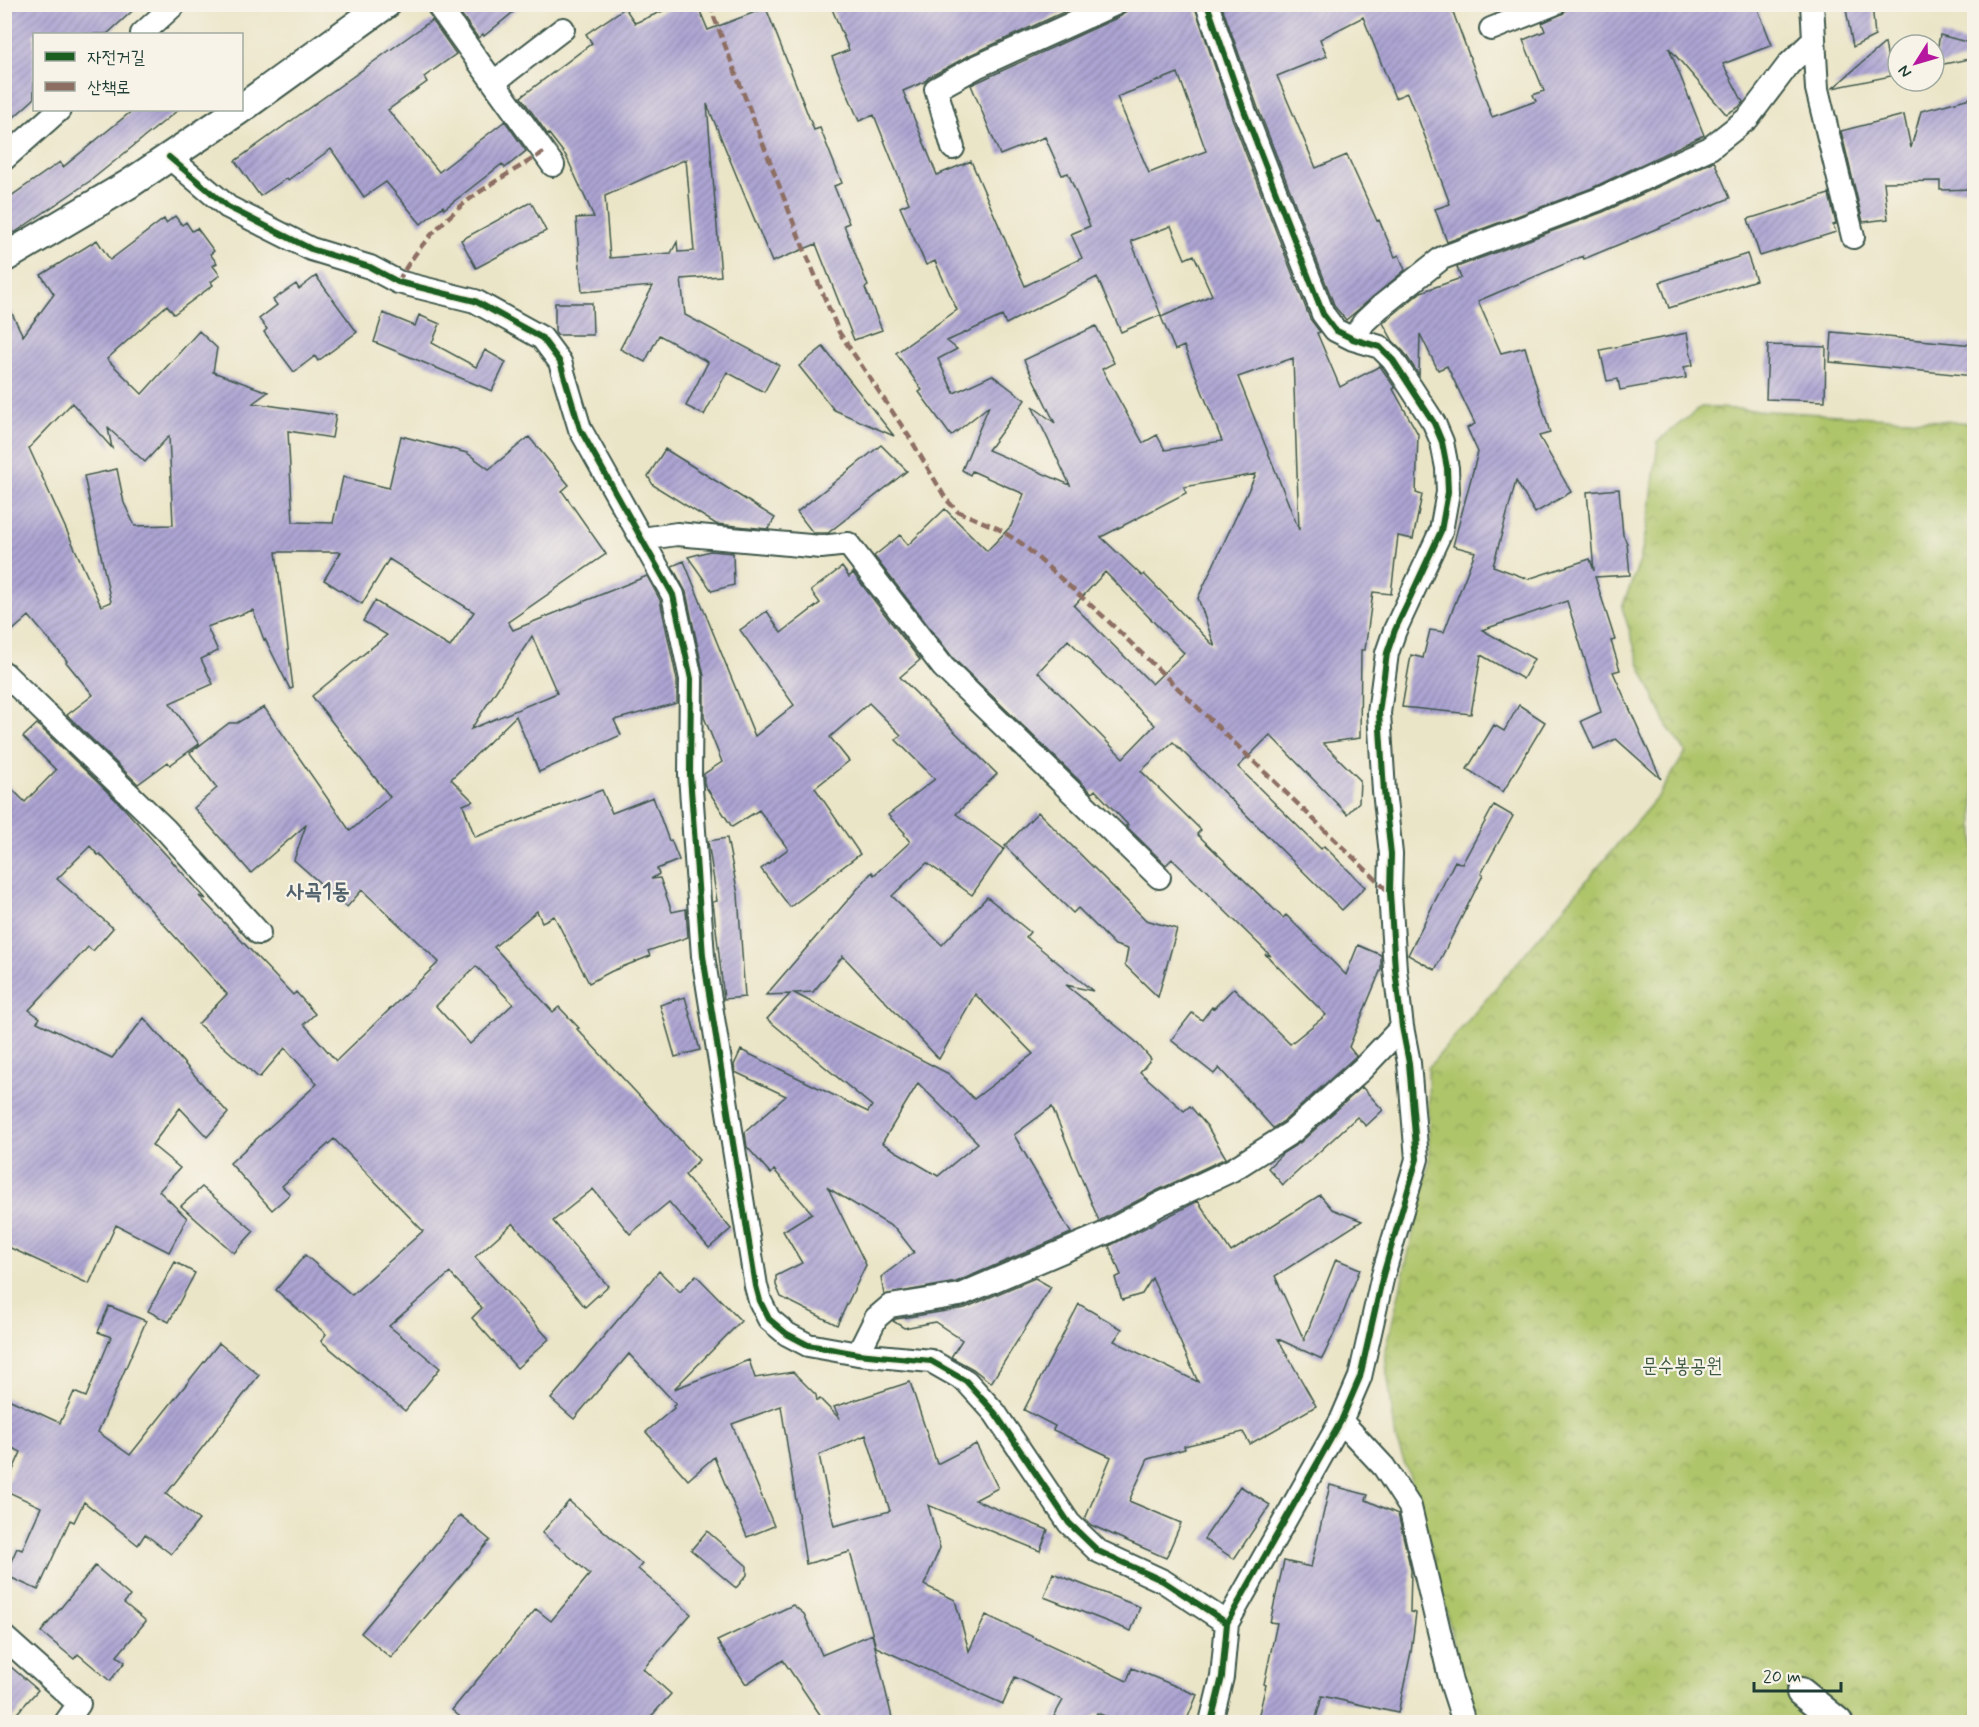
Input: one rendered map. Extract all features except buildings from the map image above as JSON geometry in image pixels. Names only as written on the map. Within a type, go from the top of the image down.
[{"type":"street","points":[[143,33],[175,4]]},
{"type":"street","points":[[243,107],[386,4]]},
{"type":"street","points":[[437,4],[553,165]]},
{"type":"street","points":[[953,148],[936,89],[976,67],[1115,4]]},
{"type":"street","points":[[1207,4],[1245,113],[1323,314],[1335,330],[1353,339],[1380,347],[1393,360],[1434,423],[1442,442],[1447,468],[1448,492],[1440,531],[1395,630],[1388,653],[1379,712],[1391,854],[1390,892],[1395,969],[1409,1063],[1417,1160],[1383,1275],[1360,1377],[1341,1421],[1227,1623],[1222,1677],[1211,1722]]},
{"type":"street","points":[[1491,29],[1554,4]]},
{"type":"street","points":[[1812,4],[1816,89],[1853,237]]},
{"type":"street","points":[[494,82],[563,29]]},
{"type":"street","points":[[1353,339],[1364,322],[1380,307],[1442,258],[1597,200],[1710,148],[1748,118],[1789,64],[1814,40]]},
{"type":"street","points":[[4,159],[58,111]]},
{"type":"street","points":[[4,258],[129,184],[237,111]]},
{"type":"street","points":[[170,157],[228,207],[311,249],[370,267],[398,282],[475,301],[542,338],[560,362],[580,429],[673,595],[691,680],[690,775],[704,956],[760,1301],[770,1319],[787,1334],[808,1345],[858,1354],[932,1361],[966,1381],[995,1413],[1069,1523],[1098,1551],[1163,1581],[1227,1623]]},
{"type":"street","points":[[642,539],[676,534],[821,547],[848,544],[943,667],[1159,877]]},
{"type":"street","points":[[4,673],[165,829],[259,933]]},
{"type":"street","points":[[858,1354],[876,1318],[890,1306],[960,1295],[1108,1232],[1232,1170],[1292,1132],[1362,1070],[1402,1027]]},
{"type":"street","points":[[1341,1421],[1384,1467],[1410,1507],[1451,1682],[1464,1722]]},
{"type":"street","points":[[4,1637],[79,1704],[66,1722]]},
{"type":"street","points":[[1801,1692],[1838,1722]]},
{"type":"green space","name":"문수봉공원","points":[[1701,407],[1974,423],[1974,1722],[1475,1722],[1421,1507],[1396,1440],[1385,1354],[1429,1164],[1428,1068],[1659,795],[1686,752],[1667,726],[1640,665],[1622,607],[1640,561],[1650,510],[1658,441]]},
{"type":"marked path","points":[[709,4],[799,237],[839,332],[910,438],[946,499],[957,511],[997,528],[1021,543],[1104,617],[1390,893]]},
{"type":"marked path","points":[[398,282],[419,249],[456,210],[485,188],[544,152]]},
{"type":"cycle path","points":[[1207,4],[1245,113],[1323,314],[1335,330],[1353,339],[1380,347],[1393,360],[1434,423],[1442,442],[1447,468],[1448,492],[1441,531],[1395,630],[1387,653],[1379,713],[1391,854],[1390,893],[1395,969],[1409,1063],[1417,1159],[1383,1275],[1360,1377],[1341,1421],[1227,1623],[1222,1677],[1211,1722]]},
{"type":"cycle path","points":[[169,157],[228,207],[311,249],[370,267],[398,282],[475,301],[542,338],[560,362],[580,429],[673,595],[691,679],[690,775],[703,956],[756,1286],[769,1319],[787,1334],[808,1345],[858,1354],[931,1361],[966,1381],[995,1413],[1069,1523],[1098,1551],[1163,1581],[1227,1623]]},
{"type":"district","name":"사곡1동","points":[[318,890]]}]
